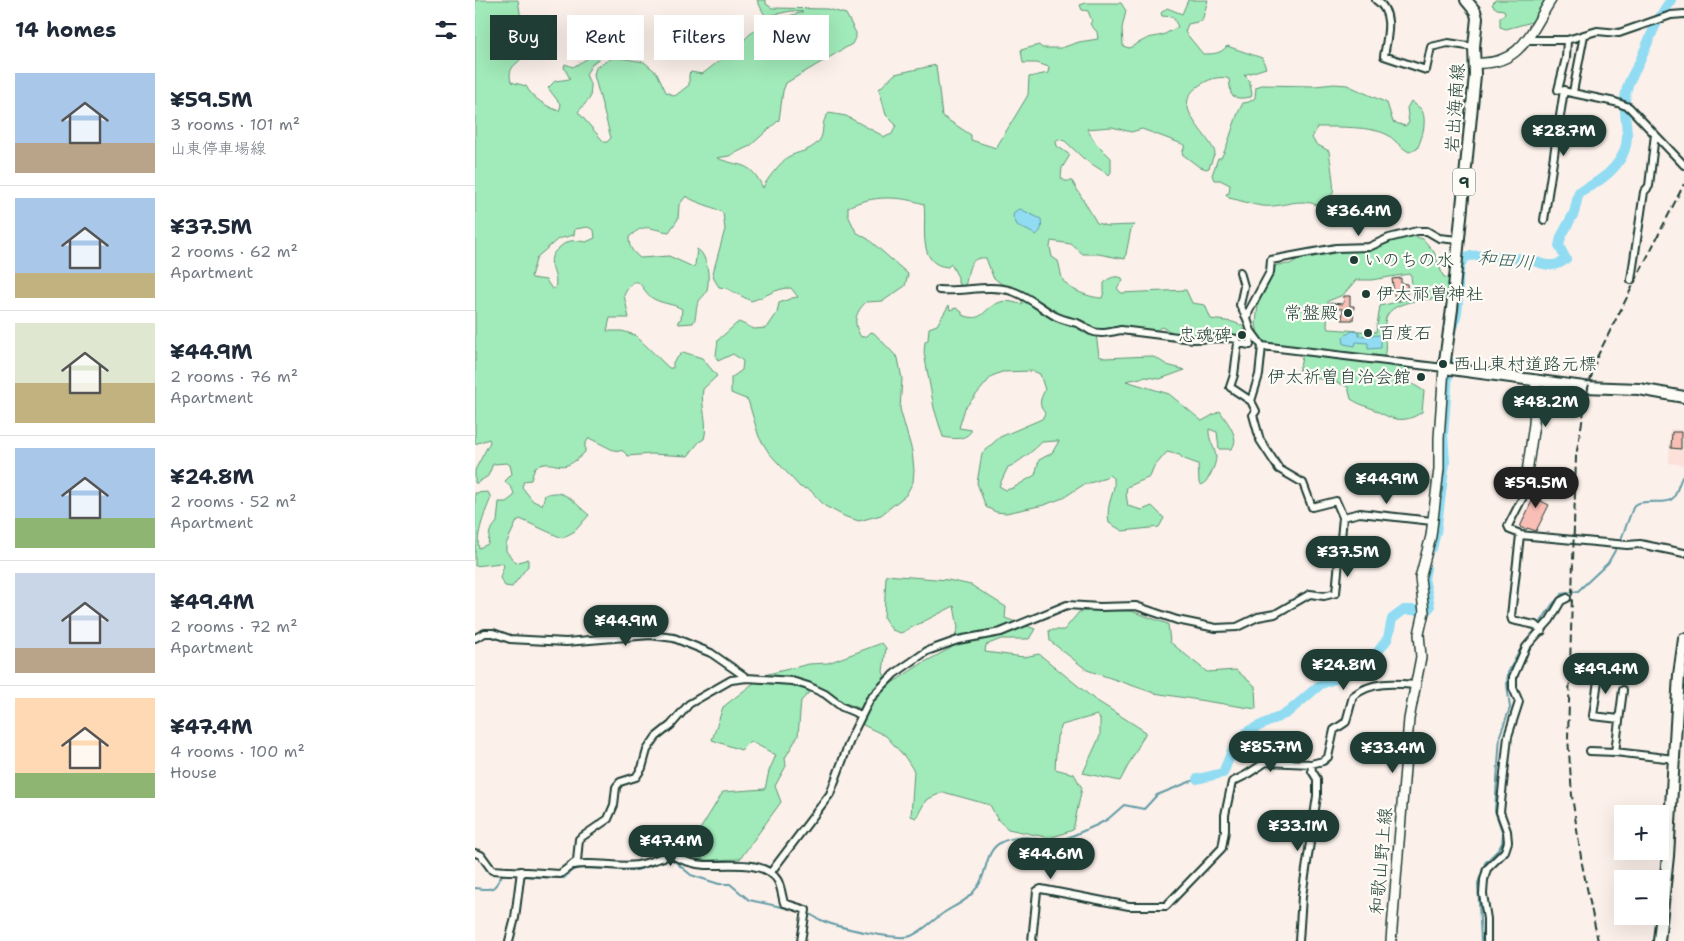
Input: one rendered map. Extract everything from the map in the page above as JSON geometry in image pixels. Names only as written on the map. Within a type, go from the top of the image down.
[{"type":"main road","name":"岩出海南線","points":[[1447,368],[1476,62],[1474,47],[1477,18],[1475,11],[1465,0]]},
{"type":"main road","points":[[1476,62],[1486,63],[1506,57],[1517,51],[1529,40],[1551,0]]},
{"type":"main road","points":[[1447,368],[1588,388],[1639,389],[1684,397]]},
{"type":"main road","name":"和歌山野上線","points":[[1391,941],[1409,719],[1419,671],[1419,634],[1424,610],[1420,578],[1432,521],[1439,469],[1439,438],[1447,368]]},
{"type":"main road","points":[[1527,472],[1534,424],[1536,380]]},
{"type":"main road","points":[[1659,941],[1668,856],[1679,675],[1684,639]]},
{"type":"street","points":[[1376,0],[1384,7],[1389,26],[1384,56],[1426,70],[1431,48],[1448,43],[1474,47]]},
{"type":"street","points":[[1529,40],[1567,40],[1597,32],[1619,33],[1671,15],[1684,14]]},
{"type":"street","points":[[1573,92],[1584,35]]},
{"type":"street","points":[[1567,40],[1566,58],[1558,90],[1615,102],[1629,107],[1684,165]]},
{"type":"street","points":[[1544,220],[1563,90]]},
{"type":"street","points":[[1631,280],[1644,192],[1649,186],[1655,134]]},
{"type":"street","points":[[1247,319],[1249,311],[1270,272],[1271,260],[1328,249],[1369,247],[1389,238],[1417,231],[1427,230],[1439,238],[1458,240]]},
{"type":"street","points":[[1240,272],[1244,286],[1240,305],[1251,331],[1262,346],[1259,375],[1251,401]]},
{"type":"street","points":[[771,872],[830,794],[861,715],[870,699],[894,674],[927,651],[958,640],[1001,632],[1067,605],[1100,607],[1136,606],[1177,620],[1216,628],[1237,627],[1258,617],[1275,614],[1310,594],[1324,596],[1336,593],[1343,517],[1336,502],[1312,507],[1303,483],[1279,469],[1257,436],[1253,415],[1256,412],[1251,401],[1230,387],[1234,375],[1237,339],[1193,339],[1121,330],[1109,333],[1093,332],[1078,323],[1054,315],[1013,291],[985,287],[973,290],[939,290]]},
{"type":"street","points":[[1238,343],[1250,345],[1251,331]]},
{"type":"street","points":[[1262,346],[1447,368]]},
{"type":"street","points":[[1527,472],[1525,493],[1509,526],[1510,530],[1518,532],[1520,535],[1627,545],[1640,544],[1684,553]]},
{"type":"street","points":[[1343,517],[1360,513],[1432,521]]},
{"type":"street","points":[[1520,535],[1511,616],[1512,620],[1535,625],[1542,630]]},
{"type":"street","points":[[1487,941],[1484,880],[1487,869],[1505,851],[1508,842],[1507,831],[1500,812],[1508,736],[1519,702],[1513,688],[1513,677],[1526,647],[1542,630],[1561,601],[1567,598]]},
{"type":"street","points":[[475,638],[485,633],[510,639],[566,642],[650,635],[674,638],[711,654],[747,678]]},
{"type":"street","points":[[1599,666],[1593,716],[1619,719]]},
{"type":"street","points":[[475,853],[481,855],[492,870],[560,874],[577,861],[579,839],[608,819],[614,805],[616,787],[620,782],[636,777],[642,768],[647,750],[656,737],[671,725],[689,704],[731,680],[747,678],[791,681],[825,694],[842,707],[861,715]]},
{"type":"street","points":[[1032,941],[1037,891],[1041,889],[1129,906],[1166,906],[1222,848],[1225,815],[1232,782],[1246,776],[1266,762],[1311,764],[1323,761],[1328,757],[1334,730],[1347,722],[1353,696],[1359,691],[1375,684],[1416,685]]},
{"type":"street","points":[[1615,752],[1623,690]]},
{"type":"street","points":[[1590,751],[1674,759]]},
{"type":"street","points":[[1299,941],[1302,896],[1317,796],[1317,779],[1311,764]]},
{"type":"street","points":[[572,865],[583,863],[614,866],[639,865],[672,855],[683,861],[704,865],[748,866],[771,872],[778,882],[784,903],[806,910],[801,941]]},
{"type":"street","points":[[509,941],[515,918],[521,871]]},
{"type":"shaded area","points":[[1670,429],[1684,430],[1684,465],[1669,463]]},
{"type":"green space","points":[[475,0],[518,0],[520,15],[490,15],[490,60],[521,60],[511,71],[511,82],[526,86],[536,98],[554,109],[559,111],[561,105],[548,88],[555,81],[570,79],[564,67],[565,64],[573,67],[585,60],[597,60],[586,74],[591,87],[590,98],[578,112],[604,142],[611,138],[594,75],[596,67],[609,60],[644,62],[657,73],[666,92],[675,96],[689,85],[689,74],[691,72],[702,74],[720,60],[744,60],[744,40],[754,31],[754,60],[825,60],[786,83],[779,120],[750,146],[729,156],[717,158],[749,169],[754,173],[763,188],[770,176],[785,159],[811,148],[819,141],[824,120],[829,113],[846,116],[885,137],[892,134],[896,125],[886,115],[879,89],[895,74],[936,65],[942,116],[971,135],[971,140],[996,148],[1028,95],[1029,77],[1048,73],[1049,67],[1037,63],[1023,63],[1021,50],[1039,45],[1042,48],[1061,48],[1079,42],[1098,39],[1097,32],[1090,24],[1092,21],[1088,11],[1082,10],[1080,5],[1086,3],[1121,3],[1126,11],[1122,28],[1123,46],[1129,48],[1148,38],[1163,35],[1178,27],[1173,17],[1162,16],[1161,13],[1167,8],[1182,14],[1188,0],[1208,0],[1202,21],[1188,24],[1185,32],[1203,54],[1219,52],[1227,46],[1262,58],[1266,68],[1244,75],[1249,80],[1251,97],[1240,98],[1233,96],[1229,79],[1215,78],[1195,89],[1189,98],[1188,106],[1191,115],[1215,152],[1209,168],[1206,169],[1198,166],[1182,154],[1185,145],[1142,129],[1131,132],[1112,127],[1087,129],[1095,142],[1111,158],[1111,172],[1109,175],[1084,159],[1065,141],[1058,139],[1056,142],[1057,146],[1070,155],[1062,168],[1061,178],[1065,181],[1072,181],[1097,223],[1107,226],[1135,225],[1131,229],[1125,259],[1098,254],[1083,254],[1071,244],[1051,241],[1052,257],[1058,261],[1062,279],[1066,284],[1081,293],[1102,298],[1104,283],[1110,278],[1115,277],[1122,278],[1123,281],[1117,288],[1121,293],[1186,290],[1192,303],[1205,305],[1211,319],[1233,322],[1243,326],[1246,334],[1242,339],[1211,341],[1201,335],[1177,334],[1161,327],[1155,332],[1096,334],[1099,356],[1105,358],[1149,356],[1167,365],[1185,370],[1160,379],[1146,377],[1126,381],[1169,394],[1202,421],[1220,411],[1234,435],[1234,445],[1231,449],[1219,449],[1217,432],[1209,429],[1216,460],[1210,476],[1202,485],[1199,483],[1198,464],[1182,458],[1180,455],[1167,452],[1154,467],[1150,477],[1127,487],[1128,506],[1142,510],[1152,506],[1164,518],[1159,527],[1123,531],[1109,523],[1108,509],[1114,479],[1109,475],[1106,478],[1083,485],[1063,498],[1044,505],[1006,513],[996,512],[986,507],[977,483],[982,453],[1000,437],[1042,419],[1045,413],[1041,407],[1041,402],[1045,390],[1040,374],[1033,371],[1002,372],[992,376],[965,408],[959,428],[972,430],[969,434],[963,438],[943,437],[934,408],[924,353],[925,342],[928,340],[929,328],[937,325],[949,305],[950,310],[956,308],[962,312],[962,315],[979,317],[992,306],[1001,302],[1007,301],[1022,304],[1022,301],[993,277],[986,258],[979,258],[971,263],[964,288],[958,283],[958,277],[951,264],[948,267],[938,265],[927,252],[924,233],[924,204],[905,199],[867,200],[848,207],[848,215],[856,232],[868,239],[908,274],[905,286],[883,301],[866,302],[856,319],[861,337],[867,336],[871,332],[874,333],[898,358],[902,379],[900,409],[912,451],[913,482],[906,495],[881,515],[859,521],[846,517],[825,506],[810,490],[800,487],[769,453],[759,437],[748,400],[731,393],[731,378],[742,370],[743,361],[733,354],[718,361],[716,355],[718,340],[739,322],[754,329],[767,328],[777,313],[779,303],[798,297],[791,288],[785,288],[751,301],[726,288],[719,287],[713,273],[725,229],[723,213],[686,196],[679,205],[678,219],[669,232],[652,228],[639,229],[629,237],[629,241],[631,249],[640,258],[669,256],[693,267],[695,265],[697,249],[701,252],[706,261],[708,285],[706,292],[698,303],[693,323],[679,324],[678,321],[681,319],[682,309],[651,297],[640,284],[633,282],[624,295],[629,318],[610,318],[607,331],[622,331],[635,335],[669,368],[673,368],[673,362],[683,352],[702,358],[717,376],[703,389],[706,427],[704,439],[699,442],[688,456],[651,454],[628,456],[623,451],[613,450],[589,438],[585,444],[585,452],[569,464],[559,466],[542,464],[535,467],[531,480],[524,481],[522,487],[533,501],[542,505],[545,495],[558,493],[569,498],[589,515],[575,531],[562,538],[520,519],[517,521],[506,544],[506,551],[516,563],[528,559],[528,566],[512,587],[505,586],[500,578],[504,565],[501,563],[475,566],[475,493],[488,492],[491,498],[478,537],[479,548],[488,544],[490,531],[497,522],[499,502],[506,502],[514,496],[505,481],[512,474],[510,465],[507,463],[493,464],[488,476],[475,483],[475,470],[490,442],[489,439],[475,444]],"holes":[[[588,227],[594,230],[595,238],[586,242],[569,241],[555,252],[551,262],[556,282],[555,288],[552,289],[546,280],[532,278],[537,257],[558,239],[574,235],[575,229]],[[1059,441],[1052,453],[1039,460],[1035,475],[1013,488],[1006,490],[999,486],[1008,467],[1015,464],[1042,442]]]},
{"type":"green space","points":[[757,0],[766,0],[766,4],[772,8],[828,9],[846,14],[856,33],[852,44],[829,58],[829,15],[792,15],[803,12],[791,11],[766,15]]},
{"type":"green space","points":[[1495,0],[1545,0],[1532,22],[1506,29],[1500,27],[1500,18],[1505,14],[1504,10],[1497,9],[1492,5]]},
{"type":"green space","points":[[1262,85],[1315,86],[1347,85],[1387,103],[1393,122],[1405,126],[1409,123],[1407,108],[1411,101],[1419,107],[1423,113],[1424,123],[1417,149],[1409,152],[1388,135],[1373,130],[1317,127],[1312,138],[1316,144],[1329,151],[1333,186],[1332,195],[1322,205],[1318,208],[1317,205],[1310,203],[1297,202],[1277,206],[1263,206],[1229,198],[1226,194],[1229,193],[1230,185],[1220,180],[1214,180],[1212,175],[1218,158],[1221,158],[1243,103],[1255,98],[1256,87]]},
{"type":"green space","points":[[1410,235],[1423,239],[1434,252],[1443,276],[1450,279],[1449,298],[1414,301],[1396,307],[1390,312],[1385,323],[1384,357],[1300,348],[1259,341],[1256,324],[1258,303],[1269,283],[1274,268],[1277,265],[1290,264],[1303,256]],"holes":[[[1411,275],[1413,298],[1380,306],[1376,332],[1329,329],[1327,327],[1328,301],[1343,295],[1356,280]]]},
{"type":"green space","points":[[1303,353],[1410,367],[1411,383],[1424,391],[1422,412],[1409,418],[1397,419],[1359,404],[1351,399],[1348,387],[1332,380],[1308,378],[1301,375],[1299,371]]},
{"type":"green space","points":[[886,575],[948,580],[971,585],[1006,607],[1005,618],[1035,629],[1029,639],[1001,639],[986,645],[985,652],[1024,657],[1039,654],[1094,699],[1146,732],[1120,781],[1083,773],[1100,736],[1100,719],[1097,715],[1062,725],[1057,737],[1055,769],[1074,774],[1082,788],[1073,830],[1050,838],[1008,829],[998,820],[990,805],[943,792],[926,800],[916,818],[911,816],[914,771],[905,757],[886,736],[863,725],[861,709],[843,702],[816,685],[801,701],[798,736],[785,758],[786,766],[775,786],[781,802],[740,859],[707,860],[683,857],[723,792],[765,789],[769,771],[776,755],[750,741],[741,750],[712,740],[723,707],[764,675],[809,664],[828,663],[882,643],[886,648],[883,672],[889,685],[921,664],[951,648],[958,628],[954,606],[901,633],[892,630],[884,618]]},
{"type":"green space","points":[[1098,610],[1131,611],[1168,624],[1170,642],[1207,672],[1236,670],[1255,686],[1256,709],[1154,693],[1087,670],[1050,641],[1049,630],[1064,630],[1079,612]]},
{"type":"water","points":[[1020,209],[1041,219],[1041,228],[1036,235],[1017,225],[1013,216],[1014,212]]},
{"type":"water","points":[[1352,331],[1359,332],[1359,336],[1381,335],[1381,348],[1368,349],[1368,343],[1356,342],[1355,346],[1344,344],[1343,337]]},
{"type":"building","points":[[1401,278],[1401,283],[1407,284],[1408,293],[1400,295],[1400,300],[1395,300],[1392,279]]},
{"type":"building","points":[[1344,296],[1350,296],[1350,306],[1354,306],[1353,320],[1342,320],[1343,309],[1328,309],[1329,303],[1343,304]]},
{"type":"building","points":[[1672,432],[1681,432],[1681,449],[1671,448]]},
{"type":"building","points":[[1541,481],[1549,485],[1541,501],[1549,505],[1536,531],[1527,528],[1526,530],[1520,527]]},
{"type":"waterway","name":"和田川","points":[[1454,325],[1458,305],[1459,268],[1466,257],[1480,255],[1526,259],[1551,265],[1561,263],[1566,259],[1559,246],[1561,237],[1574,213],[1579,192],[1612,170],[1623,154],[1627,134],[1626,91],[1657,22],[1671,0]]},
{"type":"waterway","name":"和田川","points":[[1432,548],[1436,532],[1445,462],[1443,434],[1449,361]]},
{"type":"waterway","points":[[1620,542],[1634,505],[1644,502],[1671,500],[1684,474]]},
{"type":"waterway","points":[[1539,625],[1562,594],[1578,591],[1608,563],[1617,547]]},
{"type":"waterway","name":"和田川","points":[[1197,779],[1223,773],[1232,751],[1248,731],[1287,713],[1321,684],[1351,673],[1372,670],[1375,667],[1377,653],[1388,638],[1392,619],[1404,610],[1427,610],[1430,607],[1424,578],[1426,569]]},
{"type":"waterway","points":[[1481,941],[1478,883],[1485,863],[1499,849],[1503,834],[1495,811],[1500,735],[1510,708],[1507,684],[1508,673],[1521,648],[1536,629]]},
{"type":"waterway","name":"和田川","points":[[807,913],[828,923],[852,929],[893,937],[911,936],[975,891],[981,881],[991,851],[1003,841],[1026,837],[1051,845],[1108,819],[1124,805],[1144,809],[1157,795],[1197,779]]},
{"type":"waterway","name":"和田川","points":[[511,874],[530,877],[564,878],[571,871],[578,868],[637,870],[666,860],[673,860],[691,875],[719,884],[730,884],[749,900],[796,910]]},
{"type":"waterway","name":"和田川","points":[[475,888],[491,889],[502,875],[507,874]]},
{"type":"railway","points":[[1598,941],[1582,864],[1572,796],[1568,737],[1576,456],[1588,388],[1597,357],[1684,184]]},
{"type":"place","name":"いのちの水","points":[[1354,260]]},
{"type":"place","name":"伊太祁曽神社","points":[[1366,294]]},
{"type":"place","name":"常盤殿","points":[[1348,313]]},
{"type":"place","name":"百度石","points":[[1368,333]]},
{"type":"place","name":"忠魂碑","points":[[1242,335]]},
{"type":"place","name":"西山東村道路元標","points":[[1443,364]]},
{"type":"place","name":"伊太祈曽自治会館","points":[[1421,377]]}]
